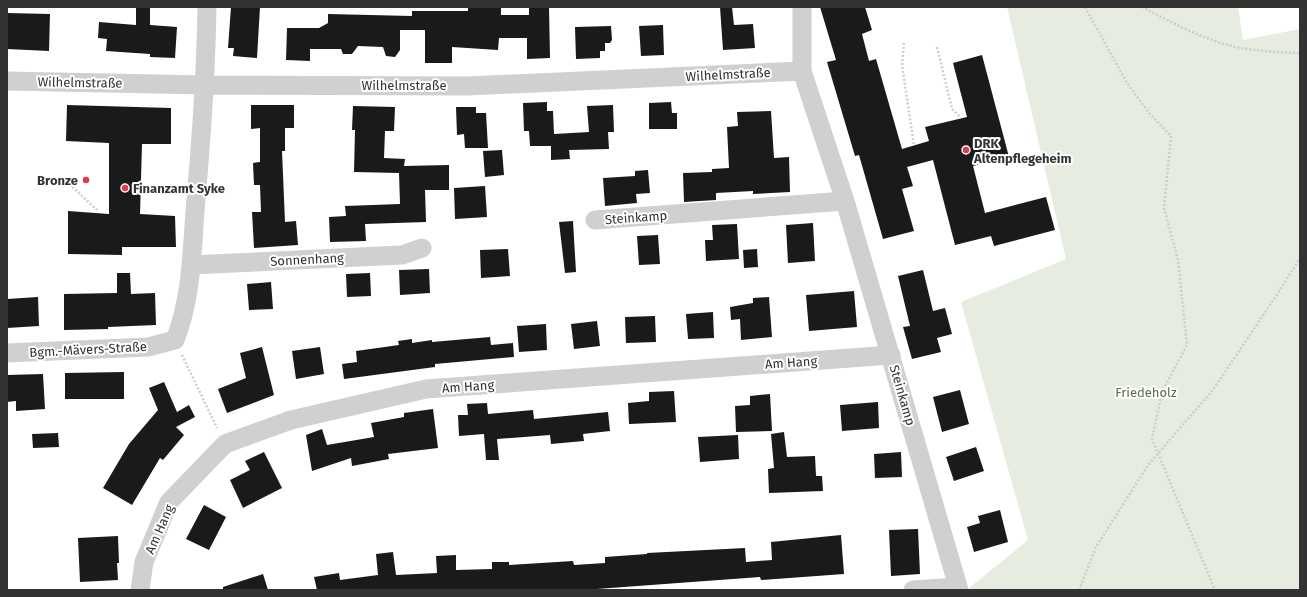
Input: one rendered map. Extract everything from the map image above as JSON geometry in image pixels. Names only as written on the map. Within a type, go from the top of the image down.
[{"type":"street","points":[[175,340],[184,319],[191,264],[206,85],[207,7]]},
{"type":"street","name":"Steinkamp","points":[[802,7],[802,71],[845,202],[958,588]]},
{"type":"street","name":"Wilhelmstraße","points":[[7,81],[206,85],[467,86],[802,71]]},
{"type":"street","name":"Steinkamp","points":[[595,220],[845,202]]},
{"type":"street","name":"Sonnenhang","points":[[191,264],[402,255],[422,248]]},
{"type":"street","name":"Bgm.-Mävers-Straße","points":[[7,353],[148,347],[175,340]]},
{"type":"street","name":"Am Hang","points":[[140,590],[144,562],[169,502],[225,444],[291,420],[426,389],[891,355]]},
{"type":"street","points":[[913,590],[958,588]]},
{"type":"path","points":[[1085,7],[1128,83],[1149,113],[1171,136],[1164,208],[1178,260],[1187,345],[1162,392],[1152,439],[1215,590]]},
{"type":"path","points":[[1142,7],[1171,23],[1221,43],[1264,52],[1300,52]]},
{"type":"path","points":[[904,43],[902,65],[914,146]]},
{"type":"path","points":[[937,47],[952,109],[961,118]]},
{"type":"path","points":[[51,184],[66,181],[98,211]]},
{"type":"path","points":[[1079,590],[1096,547],[1148,465],[1213,390],[1300,258]]},
{"type":"path","points":[[175,340],[225,444]]},
{"type":"green space","name":"Friedeholz","points":[[1007,7],[1238,7],[1243,40],[1300,29],[1300,590],[969,590],[969,588],[1028,540],[961,302],[1066,259]]},
{"type":"building","points":[[136,7],[150,7],[150,25],[177,27],[175,58],[150,57],[150,54],[106,51],[107,39],[98,38],[99,22],[136,25]]},
{"type":"building","points":[[231,7],[260,7],[257,58],[233,56],[234,48],[228,48]]},
{"type":"building","points":[[468,7],[501,7],[501,15],[529,15],[529,7],[549,7],[550,58],[527,59],[527,38],[499,38],[498,50],[452,47],[452,63],[425,63],[425,30],[400,30],[400,50],[395,57],[386,56],[383,47],[358,46],[352,54],[343,54],[341,49],[310,49],[310,61],[286,60],[287,28],[319,28],[328,23],[328,14],[412,16],[412,11],[468,11]]},
{"type":"building","points":[[720,7],[732,7],[734,25],[753,24],[755,48],[723,50]]},
{"type":"building","points":[[820,7],[865,7],[872,30],[862,34],[869,61],[876,59],[902,149],[929,141],[925,127],[967,117],[953,63],[982,55],[1009,157],[973,166],[985,213],[1046,197],[1055,230],[994,246],[991,236],[955,245],[933,160],[907,167],[913,186],[902,189],[914,231],[883,239],[859,155],[855,156],[827,62],[836,60]]},
{"type":"building","points":[[7,13],[50,14],[49,51],[7,49]]},
{"type":"building","points":[[663,25],[664,55],[641,56],[639,26]]},
{"type":"building","points":[[611,26],[612,40],[610,43],[605,43],[605,51],[600,51],[600,58],[576,59],[575,27]]},
{"type":"building","points":[[547,102],[547,111],[553,111],[554,134],[589,132],[587,106],[613,105],[614,132],[608,132],[609,149],[569,150],[570,159],[551,160],[551,146],[530,146],[529,131],[524,131],[523,103]]},
{"type":"building","points":[[671,102],[672,113],[677,113],[677,129],[649,129],[649,103]]},
{"type":"building","name":"Finanzamt Syke","points":[[67,105],[171,108],[171,144],[142,144],[140,214],[175,216],[176,247],[122,247],[122,255],[68,254],[68,211],[109,214],[109,143],[66,141]]},
{"type":"building","points":[[251,105],[294,105],[294,128],[285,128],[285,151],[282,151],[285,222],[296,221],[298,245],[254,248],[252,212],[261,212],[260,185],[254,185],[253,163],[260,162],[260,128],[251,129]]},
{"type":"building","points":[[353,106],[395,107],[394,131],[385,131],[384,158],[405,159],[404,166],[449,165],[449,190],[425,190],[426,222],[365,224],[366,241],[330,242],[329,217],[346,216],[345,206],[400,204],[399,173],[354,172],[355,130],[352,130]]},
{"type":"building","points":[[456,107],[476,107],[476,113],[486,113],[488,148],[465,148],[464,134],[457,135]]},
{"type":"building","points":[[771,111],[774,158],[789,157],[790,192],[753,194],[753,191],[716,193],[716,200],[684,202],[683,173],[712,172],[712,169],[729,168],[727,127],[738,126],[737,112]]},
{"type":"building","points":[[502,150],[504,175],[485,177],[483,151]]},
{"type":"building","points":[[648,170],[650,193],[636,194],[637,203],[605,206],[603,178],[635,176],[635,171]]},
{"type":"building","points":[[485,186],[487,217],[455,219],[454,188]]},
{"type":"building","points":[[573,221],[576,272],[565,273],[559,222]]},
{"type":"building","points":[[813,223],[815,261],[788,263],[786,225]]},
{"type":"building","points":[[737,224],[739,259],[706,261],[705,240],[713,240],[712,225]]},
{"type":"building","points":[[658,235],[660,264],[639,265],[637,236]]},
{"type":"building","points":[[508,249],[510,276],[481,278],[480,250]]},
{"type":"building","points":[[757,249],[758,267],[744,268],[743,250]]},
{"type":"building","points":[[429,269],[430,293],[400,295],[399,270]]},
{"type":"building","points":[[923,270],[933,311],[945,308],[952,334],[937,338],[941,352],[912,359],[903,327],[910,326],[898,276]]},
{"type":"building","points":[[117,273],[130,273],[131,294],[155,293],[156,325],[108,327],[108,329],[64,330],[64,294],[117,293]]},
{"type":"building","points":[[370,273],[371,296],[347,297],[346,274]]},
{"type":"building","points":[[271,282],[273,309],[249,310],[247,284]]},
{"type":"building","points":[[854,291],[857,327],[809,331],[806,295]]},
{"type":"building","points":[[38,297],[39,326],[7,328],[7,299]]},
{"type":"building","points":[[769,297],[772,337],[741,340],[740,319],[731,320],[730,307],[753,303],[753,298]]},
{"type":"building","points":[[713,312],[714,338],[688,339],[686,314]]},
{"type":"building","points":[[655,316],[656,342],[626,343],[625,317]]},
{"type":"building","points":[[597,321],[600,346],[574,349],[571,324]]},
{"type":"building","points":[[546,324],[547,350],[519,352],[517,326]]},
{"type":"building","points":[[490,337],[491,345],[513,343],[514,357],[435,364],[435,367],[344,379],[342,364],[357,362],[356,351],[399,345],[398,341],[412,339],[412,343],[432,340],[432,342]]},
{"type":"building","points":[[262,347],[274,395],[227,413],[218,389],[246,378],[240,353]]},
{"type":"building","points":[[320,347],[324,374],[296,379],[292,351]]},
{"type":"building","points":[[124,372],[124,399],[65,399],[65,373]]},
{"type":"building","points":[[43,374],[45,409],[16,411],[16,401],[7,402],[7,375]]},
{"type":"building","points":[[164,382],[177,412],[189,405],[195,417],[176,427],[184,435],[163,460],[160,458],[132,505],[103,488],[129,444],[158,410],[149,388]]},
{"type":"building","points":[[960,390],[969,424],[942,432],[933,397]]},
{"type":"building","points":[[674,391],[676,422],[629,424],[628,403],[649,401],[649,392]]},
{"type":"building","points":[[770,394],[772,431],[736,432],[735,406],[750,405],[750,396]]},
{"type":"building","points":[[878,402],[879,428],[842,431],[840,405]]},
{"type":"building","points":[[487,403],[488,414],[533,410],[534,419],[608,412],[610,431],[583,434],[584,441],[551,444],[550,435],[497,439],[499,460],[486,460],[484,434],[459,436],[458,415],[468,415],[467,404]]},
{"type":"building","points":[[433,409],[438,448],[388,454],[389,459],[352,466],[351,458],[312,471],[306,435],[322,429],[327,445],[374,437],[371,423],[404,417],[404,413]]},
{"type":"building","points":[[784,432],[787,457],[815,456],[816,476],[822,476],[823,491],[769,493],[768,469],[774,468],[771,434]]},
{"type":"building","points":[[58,433],[59,447],[33,448],[32,434]]},
{"type":"building","points":[[738,435],[739,459],[700,462],[698,437]]},
{"type":"building","points":[[976,447],[984,471],[954,481],[946,457]]},
{"type":"building","points":[[264,452],[282,488],[243,508],[230,480],[250,470],[245,461]]},
{"type":"building","points":[[901,452],[902,477],[875,478],[874,454]]},
{"type":"building","points":[[204,505],[226,517],[209,550],[186,539]]},
{"type":"building","points":[[1000,510],[1008,542],[974,552],[967,527],[980,523],[978,516]]},
{"type":"building","points":[[918,529],[920,574],[891,576],[889,530]]},
{"type":"building","points":[[841,535],[844,574],[761,580],[760,577],[583,590],[317,590],[314,577],[339,573],[340,580],[378,575],[376,554],[393,552],[396,575],[437,573],[436,556],[456,555],[456,570],[492,569],[492,562],[509,562],[509,565],[573,561],[574,565],[605,563],[605,557],[647,553],[745,548],[746,562],[772,560],[771,542]]},
{"type":"building","points":[[118,536],[118,580],[80,582],[78,538]]},
{"type":"building","points":[[263,574],[268,590],[223,590],[223,587]]},
{"type":"place","name":"DRK Altenpflegeheim","points":[[966,150]]},
{"type":"place","name":"Bronze","points":[[86,180]]},
{"type":"place","name":"Finanzamt Syke","points":[[125,188]]}]
